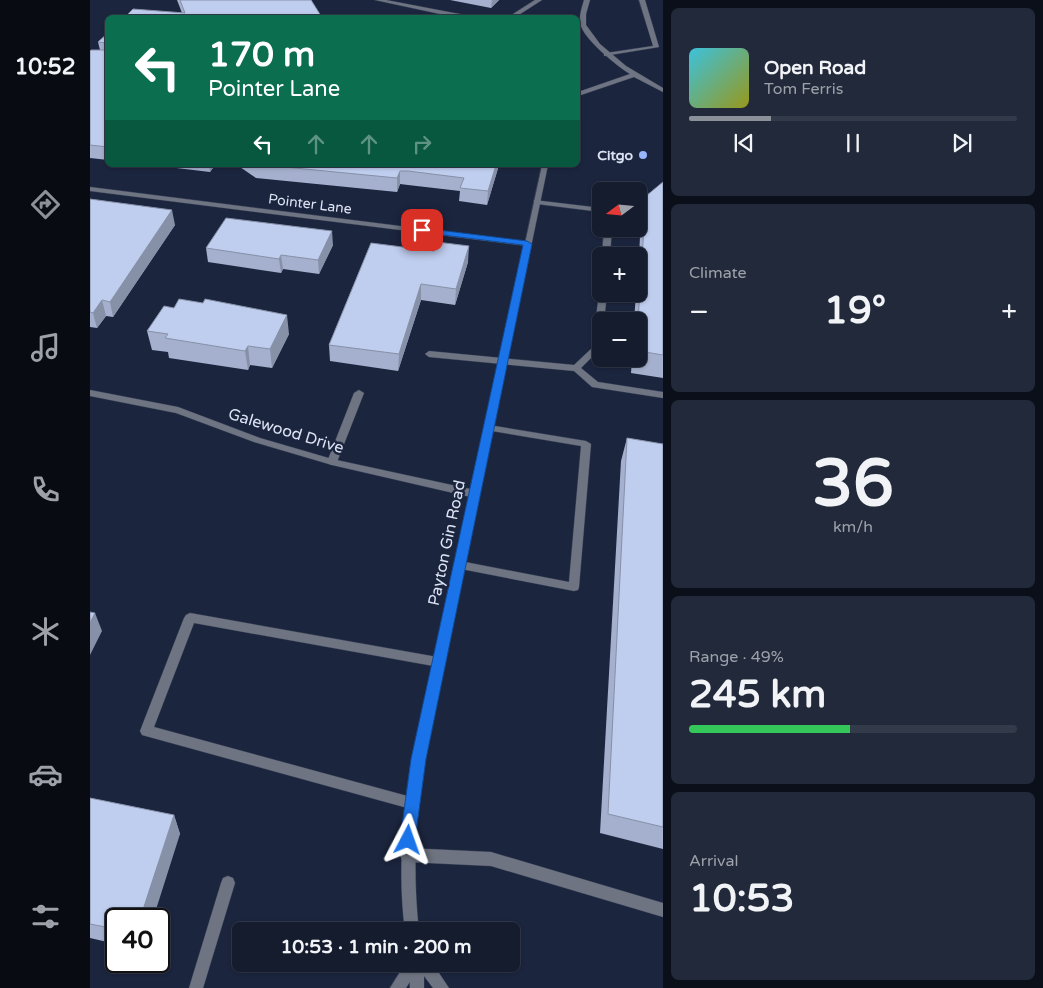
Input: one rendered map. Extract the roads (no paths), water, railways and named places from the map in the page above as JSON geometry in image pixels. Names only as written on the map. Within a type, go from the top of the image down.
[{"type":"street","points":[[378,0],[465,15]]},
{"type":"street","points":[[514,15],[538,0]]},
{"type":"street","points":[[587,0],[583,10],[583,25],[606,55],[634,75],[663,90]]},
{"type":"street","points":[[606,55],[656,47],[642,0]]},
{"type":"street","points":[[580,93],[634,75]]},
{"type":"street","name":"Payton Gin Road","points":[[411,922],[407,894],[407,854],[411,803],[439,662],[545,167]]},
{"type":"street","name":"Pointer Lane","points":[[90,189],[527,244]]},
{"type":"street","points":[[537,202],[592,209]]},
{"type":"street","points":[[576,368],[596,349],[602,302]]},
{"type":"street","points":[[429,354],[576,368],[594,385],[663,395]]},
{"type":"street","name":"Galewood Drive","points":[[90,393],[178,410],[257,440],[332,462],[475,494]]},
{"type":"street","points":[[332,462],[359,394]]},
{"type":"street","points":[[460,565],[574,587],[586,444],[489,428]]},
{"type":"street","points":[[411,803],[146,731],[190,618],[439,662]]},
{"type":"street","points":[[407,854],[491,859],[663,910]]},
{"type":"street","points":[[196,988],[228,883]]},
{"type":"street","points":[[397,988],[409,972]]},
{"type":"street","points":[[416,972],[417,988]]},
{"type":"street","points":[[430,972],[442,988]]},
{"type":"place","name":"Citgo","points":[[643,155]]}]
